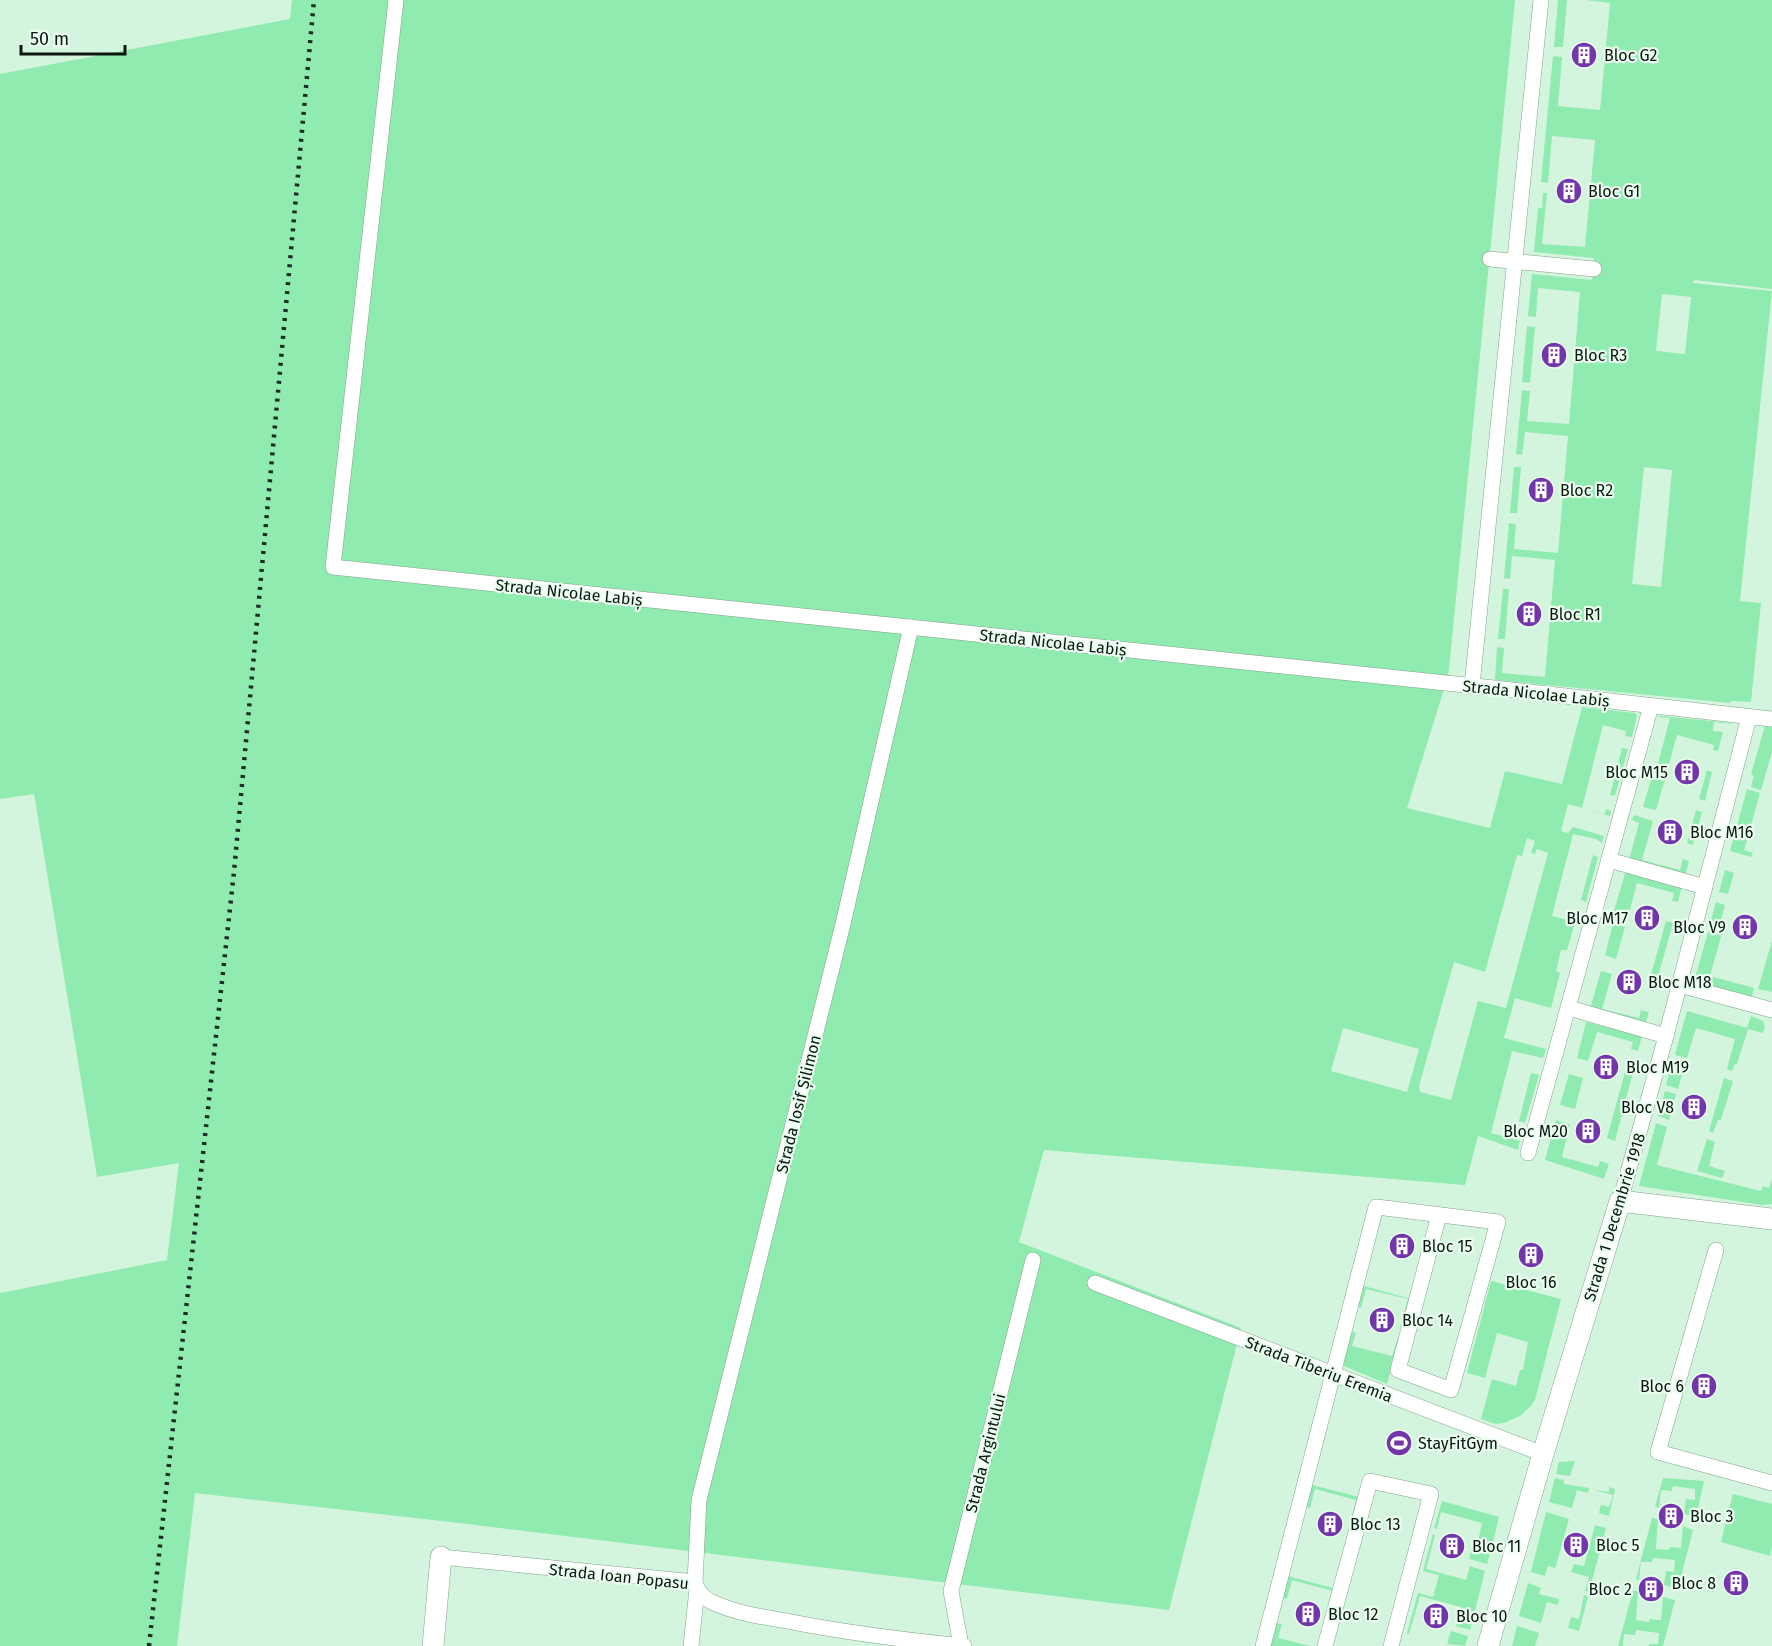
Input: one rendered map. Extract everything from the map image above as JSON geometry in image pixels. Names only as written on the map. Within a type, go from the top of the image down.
[{"type":"street","name":"Strada Nicolae Labiș","points":[[396,0],[333,567],[1772,719]]},
{"type":"street","points":[[1472,686],[1541,0]]},
{"type":"street","points":[[1490,259],[1594,269]]},
{"type":"street","name":"Strada Iosif Șilimon","points":[[690,1646],[696,1586],[699,1500],[843,924],[911,627]]},
{"type":"street","points":[[1528,1153],[1651,706]]},
{"type":"street","name":"Strada 1 Decembrie 1918","points":[[1488,1646],[1543,1454],[1620,1201],[1680,985],[1749,717]]},
{"type":"street","points":[[1609,860],[1705,887]]},
{"type":"street","points":[[1680,985],[1772,1010]]},
{"type":"street","points":[[1569,1008],[1666,1036]]},
{"type":"street","points":[[1620,1201],[1772,1219]]},
{"type":"street","points":[[1263,1646],[1376,1207],[1498,1222],[1451,1390],[1398,1370],[1439,1215]]},
{"type":"street","points":[[1716,1250],[1659,1452],[1772,1483]]},
{"type":"street","name":"Strada Argintului","points":[[962,1646],[951,1591],[1033,1260]]},
{"type":"street","name":"Strada Tiberiu Eremia","points":[[1095,1283],[1543,1454]]},
{"type":"street","points":[[1418,1407],[1426,1380]]},
{"type":"street","points":[[1325,1646],[1370,1481],[1431,1494],[1391,1646]]},
{"type":"street","points":[[433,1646],[441,1557]]},
{"type":"street","name":"Strada Ioan Popasu","points":[[441,1557],[696,1586],[703,1596],[713,1602],[745,1613],[837,1631],[962,1646]]},
{"type":"green space","points":[[292,0],[1515,0],[1448,679],[1407,808],[1490,828],[1505,771],[1562,784],[1582,707],[1637,715],[1632,737],[1625,736],[1626,731],[1603,725],[1582,808],[1568,804],[1561,831],[1568,833],[1573,827],[1604,836],[1602,843],[1596,839],[1573,834],[1552,916],[1575,922],[1567,950],[1561,950],[1556,971],[1560,973],[1551,1008],[1515,998],[1504,1038],[1546,1049],[1543,1058],[1512,1051],[1491,1133],[1520,1141],[1518,1150],[1478,1136],[1465,1185],[1044,1150],[1019,1242],[1241,1328],[1169,1610],[195,1493],[177,1646],[0,1646],[0,1293],[167,1260],[179,1163],[97,1177],[34,794],[0,799],[0,74],[290,19]],"holes":[[[1527,838],[1535,841],[1531,853],[1535,854],[1537,849],[1548,853],[1506,1008],[1478,1001],[1451,1100],[1420,1092],[1419,1086],[1454,962],[1485,972],[1517,855],[1522,856]],[[1343,1028],[1419,1049],[1407,1092],[1331,1071]]]},
{"type":"green space","points":[[1558,0],[1567,0],[1563,47],[1554,47]]},
{"type":"green space","points":[[1586,0],[1772,0],[1772,289],[1694,280],[1693,283],[1772,291],[1740,601],[1761,603],[1751,702],[1731,701],[1730,703],[1495,680],[1497,647],[1504,648],[1502,673],[1545,677],[1555,560],[1512,556],[1510,579],[1504,578],[1509,523],[1516,524],[1514,549],[1558,553],[1568,436],[1525,432],[1522,455],[1516,454],[1522,390],[1530,391],[1527,421],[1569,424],[1580,292],[1538,288],[1536,317],[1528,316],[1532,274],[1592,280],[1594,258],[1534,252],[1538,208],[1542,208],[1543,193],[1547,193],[1542,244],[1585,247],[1595,140],[1552,136],[1548,183],[1541,182],[1553,56],[1562,57],[1558,106],[1600,110],[1610,3]],"holes":[[[1662,294],[1691,297],[1685,354],[1656,351]],[[1644,467],[1672,470],[1661,587],[1632,584]]]},
{"type":"green space","points":[[1527,326],[1535,327],[1530,383],[1522,382]]},
{"type":"green space","points":[[1514,467],[1521,467],[1517,513],[1510,513]]},
{"type":"green space","points":[[1503,589],[1509,589],[1505,639],[1498,639]]},
{"type":"green space","points":[[1661,716],[1733,724],[1714,722],[1713,731],[1723,732],[1718,751],[1713,750],[1714,745],[1677,735],[1668,767],[1658,764],[1670,718],[1657,717]]},
{"type":"green space","points":[[1765,726],[1772,727],[1772,752],[1761,790],[1751,787],[1754,776],[1751,774]]},
{"type":"green space","points":[[1622,748],[1628,749],[1615,796],[1610,795]]},
{"type":"green space","points":[[1707,770],[1712,772],[1705,801],[1699,799]]},
{"type":"green space","points":[[1652,776],[1665,779],[1656,810],[1643,807]]},
{"type":"green space","points":[[1747,789],[1760,793],[1744,850],[1753,853],[1751,857],[1730,851]]},
{"type":"green space","points":[[1582,808],[1605,814],[1606,809],[1611,811],[1610,816]]},
{"type":"green space","points":[[1696,810],[1702,812],[1693,845],[1687,843]]},
{"type":"green space","points":[[1634,815],[1653,821],[1642,860],[1680,870],[1683,859],[1689,861],[1685,876],[1629,860],[1639,823],[1632,820]]},
{"type":"green space","points":[[1593,855],[1598,857],[1586,902],[1581,900]]},
{"type":"green space","points":[[1626,870],[1682,886],[1678,902],[1672,901],[1674,893],[1637,883],[1628,916],[1614,911]]},
{"type":"green space","points":[[1725,870],[1734,873],[1728,894],[1719,892]]},
{"type":"green space","points":[[1716,902],[1725,905],[1721,920],[1725,922],[1710,976],[1754,988],[1751,999],[1694,982],[1708,932],[1717,935],[1718,931],[1709,928]]},
{"type":"green space","points":[[1666,921],[1673,923],[1654,991],[1647,989]]},
{"type":"green space","points":[[1613,924],[1625,927],[1616,959],[1605,955]]},
{"type":"green space","points":[[1772,941],[1772,992],[1758,989]]},
{"type":"green space","points":[[1601,971],[1612,974],[1602,1009],[1639,1018],[1641,1010],[1649,1012],[1645,1025],[1590,1009]]},
{"type":"green space","points":[[1687,1011],[1747,1028],[1751,1016],[1763,1021],[1765,1027],[1763,1033],[1748,1029],[1737,1064],[1732,1071],[1727,1069],[1735,1039],[1696,1028],[1687,1058],[1675,1055]]},
{"type":"green space","points":[[1586,1022],[1642,1036],[1638,1051],[1631,1049],[1633,1042],[1597,1032],[1588,1061],[1577,1058]]},
{"type":"green space","points":[[1673,1060],[1685,1064],[1678,1089],[1666,1085]]},
{"type":"green space","points":[[1627,1065],[1634,1068],[1615,1141],[1607,1138]]},
{"type":"green space","points":[[1531,1073],[1539,1075],[1525,1123],[1519,1121]]},
{"type":"green space","points":[[1569,1074],[1583,1078],[1575,1109],[1560,1105]]},
{"type":"green space","points":[[1724,1078],[1733,1081],[1721,1120],[1718,1120],[1713,1133],[1709,1131]]},
{"type":"green space","points":[[1665,1091],[1676,1094],[1669,1120],[1658,1116]]},
{"type":"green space","points":[[1556,1120],[1570,1125],[1562,1157],[1598,1167],[1600,1161],[1609,1164],[1604,1179],[1545,1160]]},
{"type":"green space","points":[[1656,1123],[1667,1127],[1657,1165],[1761,1191],[1763,1186],[1769,1188],[1772,1179],[1772,1204],[1762,1205],[1639,1186]]},
{"type":"green space","points":[[1707,1139],[1715,1142],[1709,1166],[1725,1171],[1722,1178],[1697,1171]]},
{"type":"green space","points":[[1491,1281],[1561,1299],[1535,1400],[1520,1416],[1495,1424],[1481,1419],[1492,1379],[1516,1386],[1520,1370],[1523,1370],[1528,1342],[1497,1333],[1485,1378],[1467,1373]]},
{"type":"green space","points":[[1364,1286],[1411,1299],[1403,1328],[1400,1327],[1408,1299],[1366,1289],[1361,1308],[1358,1307]]},
{"type":"green space","points":[[1351,1331],[1356,1333],[1352,1346],[1392,1356],[1398,1337],[1400,1338],[1387,1384],[1344,1366]]},
{"type":"green space","points":[[1575,1461],[1570,1476],[1556,1474],[1559,1462]]},
{"type":"green space","points":[[1555,1478],[1564,1480],[1564,1484],[1589,1488],[1588,1493],[1577,1490],[1572,1508],[1549,1502]]},
{"type":"green space","points":[[1663,1478],[1704,1481],[1696,1517],[1684,1514],[1686,1499],[1695,1500],[1695,1489],[1673,1486],[1672,1491],[1661,1490],[1659,1508],[1655,1507]]},
{"type":"green space","points":[[1312,1485],[1359,1497],[1353,1520],[1351,1520],[1356,1500],[1315,1489],[1310,1508],[1306,1507]]},
{"type":"green space","points":[[1609,1487],[1615,1489],[1609,1516],[1599,1513],[1601,1505],[1609,1507],[1613,1495],[1594,1490],[1609,1492]]},
{"type":"green space","points":[[1733,1494],[1772,1504],[1770,1556],[1721,1542]]},
{"type":"green space","points":[[1442,1501],[1499,1517],[1492,1546],[1478,1542],[1482,1523],[1441,1512],[1437,1529],[1434,1528]]},
{"type":"green space","points":[[1546,1512],[1569,1519],[1556,1566],[1555,1568],[1548,1566],[1545,1576],[1531,1572]]},
{"type":"green space","points":[[1652,1518],[1658,1519],[1656,1549],[1681,1548],[1683,1526],[1693,1530],[1678,1589],[1664,1585],[1666,1571],[1674,1572],[1675,1560],[1653,1558],[1652,1562],[1641,1562],[1639,1580],[1636,1579]]},
{"type":"green space","points":[[1595,1525],[1606,1528],[1589,1592],[1585,1591],[1589,1577],[1571,1572],[1574,1564],[1584,1566]]},
{"type":"green space","points":[[1433,1534],[1435,1535],[1426,1569],[1466,1580],[1470,1566],[1485,1571],[1470,1630],[1456,1626],[1461,1607],[1420,1596],[1409,1634],[1407,1633],[1418,1593],[1433,1597],[1439,1575],[1423,1571]]},
{"type":"green space","points":[[1472,1548],[1490,1553],[1487,1564],[1469,1559]]},
{"type":"green space","points":[[1288,1576],[1336,1589],[1333,1591],[1292,1580],[1287,1599],[1282,1598]]},
{"type":"green space","points":[[1528,1583],[1541,1588],[1539,1594],[1559,1599],[1558,1605],[1547,1602],[1541,1623],[1519,1616]]},
{"type":"green space","points":[[1633,1591],[1638,1591],[1636,1620],[1649,1622],[1649,1619],[1661,1620],[1663,1597],[1675,1600],[1663,1646],[1649,1646],[1649,1644],[1658,1644],[1659,1633],[1636,1630],[1635,1635],[1624,1634],[1623,1646],[1618,1646]]},
{"type":"green space","points":[[1584,1595],[1588,1597],[1579,1631],[1568,1628],[1571,1617],[1579,1619]]},
{"type":"green space","points":[[1275,1623],[1282,1624],[1278,1638],[1310,1646],[1269,1646]]},
{"type":"green space","points":[[1517,1626],[1539,1633],[1535,1646],[1512,1646]]},
{"type":"green space","points":[[1451,1631],[1468,1636],[1465,1646],[1447,1644]]},
{"type":"railway","points":[[149,1646],[234,872],[314,0]]},
{"type":"place","name":"Bloc G2","points":[[1584,55]]},
{"type":"place","name":"Bloc G1","points":[[1569,191]]},
{"type":"place","name":"Bloc R3","points":[[1554,355]]},
{"type":"place","name":"Bloc R2","points":[[1541,490]]},
{"type":"place","name":"Bloc R1","points":[[1529,614]]},
{"type":"place","name":"Bloc M15","points":[[1687,772]]},
{"type":"place","name":"Bloc M16","points":[[1670,832]]},
{"type":"place","name":"Bloc M17","points":[[1647,918]]},
{"type":"place","name":"Bloc V9","points":[[1745,927]]},
{"type":"place","name":"Bloc M18","points":[[1629,982]]},
{"type":"place","name":"Bloc M19","points":[[1606,1067]]},
{"type":"place","name":"Bloc V8","points":[[1694,1107]]},
{"type":"place","name":"Bloc M20","points":[[1588,1131]]},
{"type":"place","name":"Bloc 15","points":[[1402,1246]]},
{"type":"place","name":"Bloc 16","points":[[1531,1255]]},
{"type":"place","name":"Bloc 14","points":[[1382,1320]]},
{"type":"place","name":"Bloc 6","points":[[1704,1386]]},
{"type":"place","name":"StayFitGym","points":[[1399,1443]]},
{"type":"place","name":"Bloc 3","points":[[1671,1516]]},
{"type":"place","name":"Bloc 13","points":[[1330,1524]]},
{"type":"place","name":"Bloc 5","points":[[1576,1545]]},
{"type":"place","name":"Bloc 11","points":[[1452,1546]]},
{"type":"place","name":"Bloc 8","points":[[1736,1583]]},
{"type":"place","name":"Bloc 2","points":[[1651,1589]]},
{"type":"place","name":"Bloc 12","points":[[1308,1614]]},
{"type":"place","name":"Bloc 10","points":[[1436,1616]]}]
